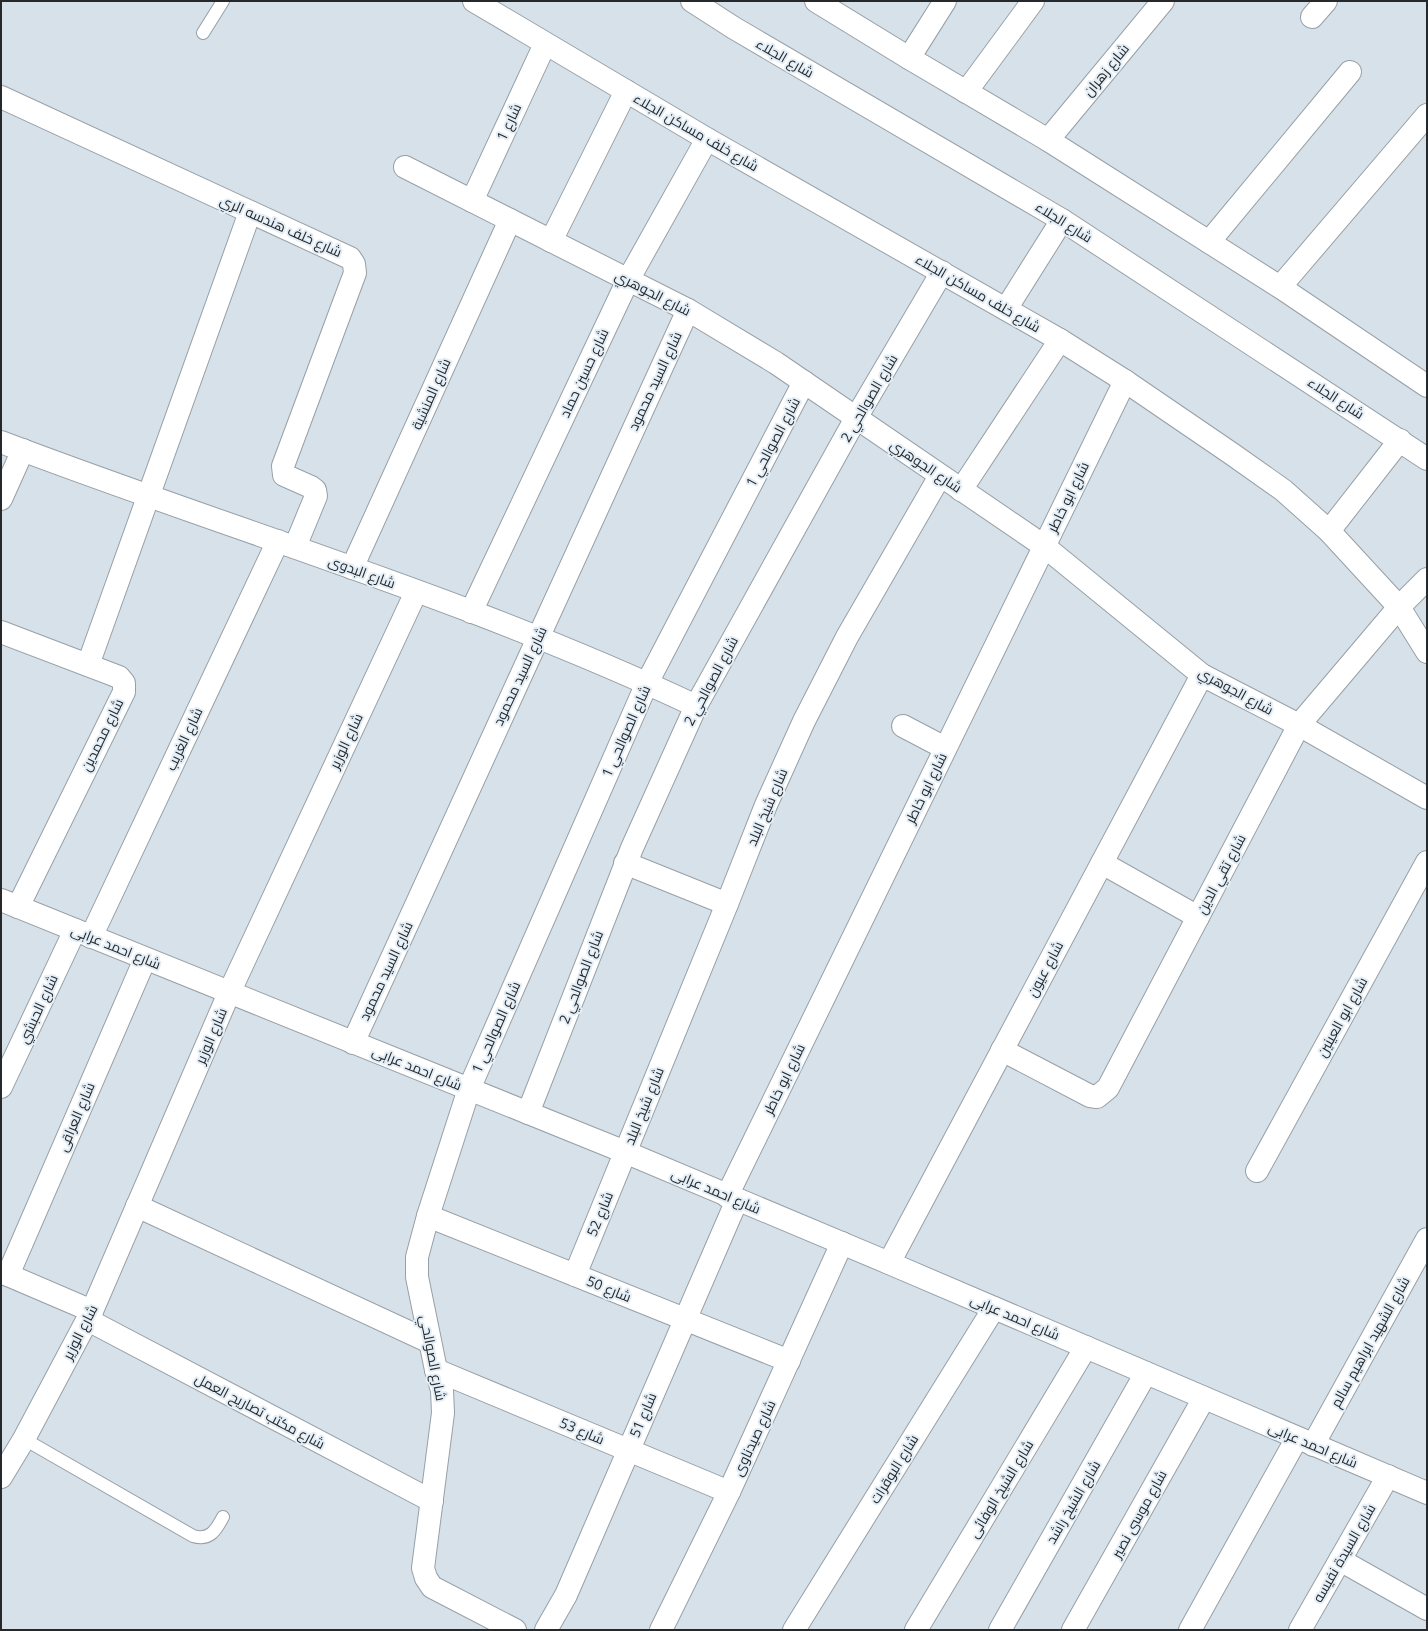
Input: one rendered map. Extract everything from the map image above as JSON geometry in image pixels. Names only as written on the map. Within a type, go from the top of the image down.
[{"type":"street","name":"شارع خلف مساكن الجلاء","points":[[474,1],[707,139],[1060,340],[1125,381],[1282,490],[1329,530],[1399,607],[1427,652]]},
{"type":"street","name":"شارع الجلاء","points":[[692,1],[734,28],[1062,220],[1427,459]]},
{"type":"street","points":[[909,58],[945,1]]},
{"type":"street","points":[[966,92],[1033,1]]},
{"type":"street","name":"شارع زهران","points":[[1048,140],[1163,1]]},
{"type":"street","points":[[822,2],[909,58],[1048,140],[1280,287],[1427,386]]},
{"type":"street","name":"شارع 1","points":[[472,201],[545,44]]},
{"type":"street","points":[[1209,242],[1350,72]]},
{"type":"street","points":[[551,241],[626,91]]},
{"type":"street","name":"شارع خلف هندسه الري","points":[[1,97],[250,212],[345,254],[354,264],[355,273],[283,466],[284,475],[311,487],[315,490],[316,496],[286,544]]},
{"type":"street","points":[[1280,287],[1427,115]]},
{"type":"street","name":"شارع حسين حماد","points":[[471,612],[628,280],[707,139]]},
{"type":"street","name":"شارع الجوهري","points":[[404,167],[688,310],[804,382],[1044,546],[1202,675],[1299,725],[1427,798]]},
{"type":"street","points":[[88,665],[250,212]]},
{"type":"street","name":"شارع المنشية","points":[[352,568],[510,220]]},
{"type":"street","points":[[1006,309],[1062,220]]},
{"type":"street","name":"شارع الصوالحي 2","points":[[528,1112],[626,863],[696,706],[856,418],[942,272]]},
{"type":"street","name":"شارع السيد محمود","points":[[353,1043],[688,310]]},
{"type":"street","points":[[961,490],[1060,340]]},
{"type":"street","name":"شارع ابو خاطر","points":[[732,1198],[946,748],[1125,381]]},
{"type":"street","name":"شارع الصوالحي 1","points":[[469,1089],[647,682],[804,382]]},
{"type":"street","points":[[1329,530],[1400,440]]},
{"type":"street","name":"شارع البدوى","points":[[1,442],[148,496],[286,544],[538,637],[647,682],[696,706]]},
{"type":"street","points":[[1,499],[23,450]]},
{"type":"street","name":"شارع شيخ البلد","points":[[625,1152],[766,805],[804,721],[847,637],[940,476]]},
{"type":"street","name":"شارع الغريب","points":[[83,933],[286,544]]},
{"type":"street","name":"شارع تقي الدين","points":[[1002,1050],[1090,1096],[1097,1097],[1108,1088],[1299,725],[1399,607],[1427,580]]},
{"type":"street","name":"شارع الوزير","points":[[1,1477],[24,1439],[90,1315],[229,993],[416,592]]},
{"type":"street","name":"شارع محمدين","points":[[1,632],[119,677],[124,684],[124,692],[6,903]]},
{"type":"street","name":"شارع عيون","points":[[889,1263],[1202,675]]},
{"type":"street","points":[[903,726],[946,748]]},
{"type":"street","name":"شارع ابو العينين","points":[[1257,1172],[1427,862]]},
{"type":"street","points":[[626,863],[727,904]]},
{"type":"street","points":[[1102,863],[1198,917]]},
{"type":"street","name":"شارع احمد عرابى","points":[[6,903],[625,1152],[1427,1493]]},
{"type":"street","name":"شارع الحبشي","points":[[1,1087],[83,933]]},
{"type":"street","name":"شارع العراقى","points":[[4,1273],[145,959]]},
{"type":"street","name":"شارع الصوالحي","points":[[469,1089],[428,1216],[417,1257],[417,1277],[436,1370],[442,1390],[444,1413],[423,1568],[426,1578],[432,1587],[515,1630]]},
{"type":"street","name":"شارع 52","points":[[575,1275],[625,1152]]},
{"type":"street","name":"شارع 51","points":[[546,1630],[566,1595],[684,1319],[732,1198]]},
{"type":"street","points":[[137,1206],[430,1342]]},
{"type":"street","name":"شارع 50","points":[[428,1216],[789,1361]]},
{"type":"street","name":"شارع الشهيد ابراهيم سالم","points":[[1190,1630],[1427,1239]]},
{"type":"street","name":"شارع صيدناوى","points":[[661,1630],[728,1492],[842,1244]]},
{"type":"street","name":"شارع مكتب تصاريح العمل","points":[[4,1273],[90,1315],[432,1501]]},
{"type":"street","name":"شارع البوقرات","points":[[794,1630],[994,1308]]},
{"type":"street","name":"شارع الشيخ الوفائى","points":[[916,1630],[1086,1347]]},
{"type":"street","name":"شارع 53","points":[[436,1370],[728,1492]]},
{"type":"street","name":"شارع الشيخ راشد","points":[[1000,1630],[1146,1373]]},
{"type":"street","name":"شارع موسى نصير","points":[[1073,1630],[1204,1398]]},
{"type":"street","name":"شارع السيدة نفيسه","points":[[1300,1630],[1388,1476]]},
{"type":"street","points":[[1340,1560],[1427,1609]]},
{"type":"lane","points":[[203,33],[223,1]]},
{"type":"lane","points":[[24,1439],[193,1536],[205,1537],[212,1534],[223,1517]]}]
